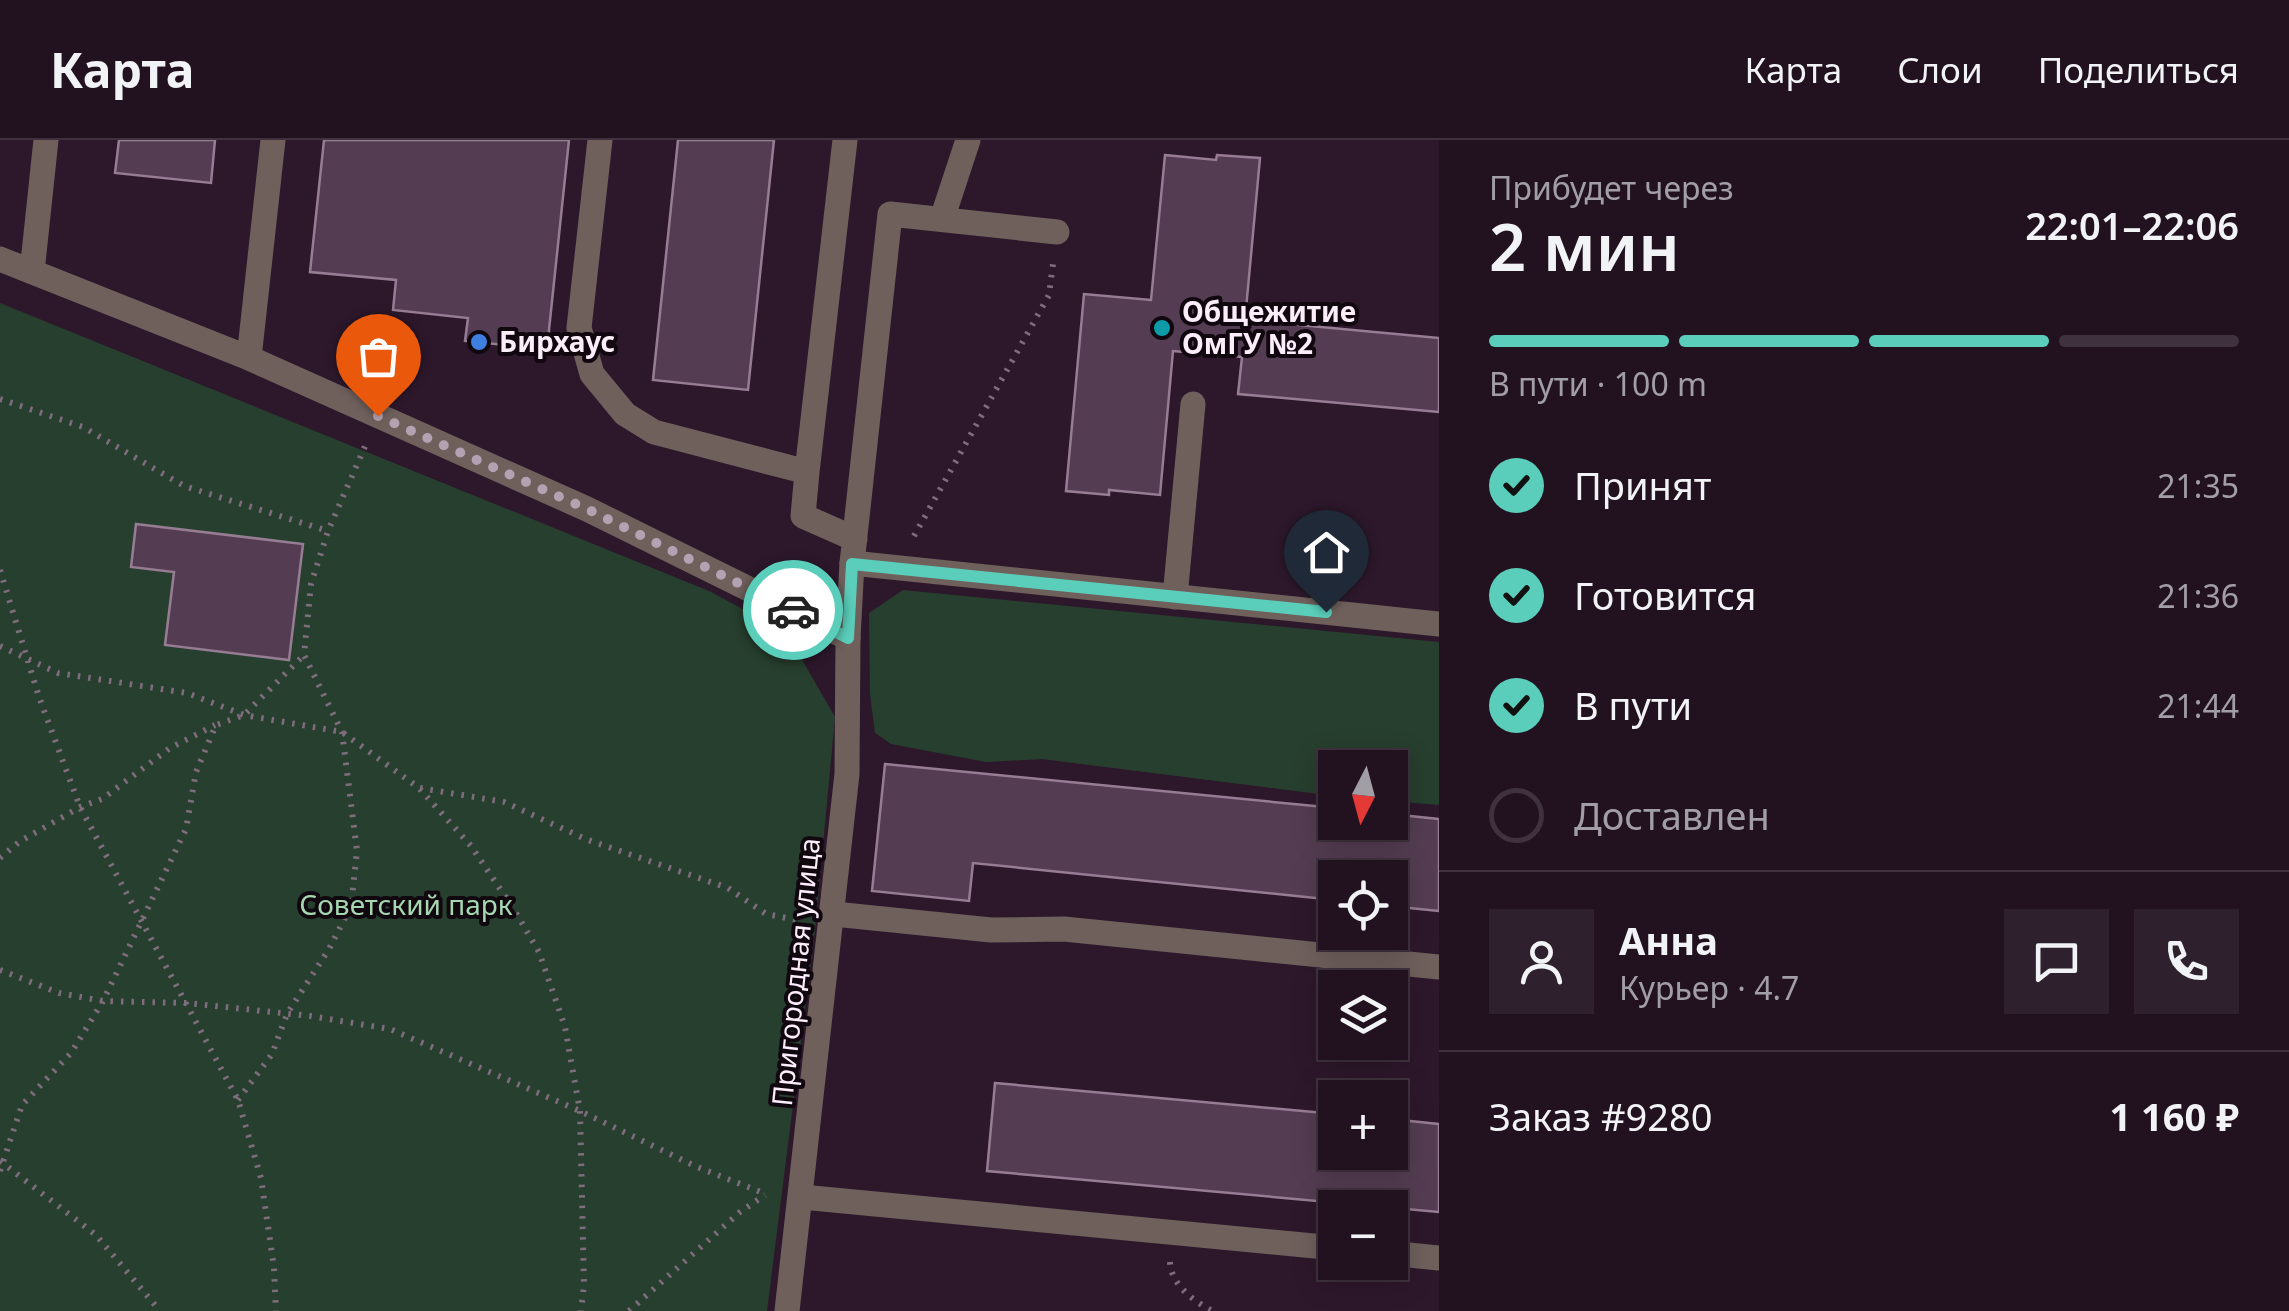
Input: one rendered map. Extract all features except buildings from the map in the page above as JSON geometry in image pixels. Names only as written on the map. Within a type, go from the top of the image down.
[{"type":"street","points":[[32,272],[46,140]]},
{"type":"street","points":[[249,358],[273,140]]},
{"type":"street","points":[[600,140],[578,328],[592,374],[625,414],[654,432],[808,472]]},
{"type":"street","points":[[845,140],[803,516],[853,551],[896,568],[1439,624]]},
{"type":"street","points":[[968,140],[942,219],[1057,232]]},
{"type":"street","name":"Пригородная улица","points":[[787,1311],[834,914],[847,774],[853,551],[890,214],[942,219]]},
{"type":"street","points":[[0,259],[249,358],[587,509],[848,638]]},
{"type":"street","points":[[1175,597],[1193,404]]},
{"type":"street","points":[[834,914],[991,930],[1064,929],[1439,967]]},
{"type":"street","points":[[802,1197],[1318,1246]]},
{"type":"street","points":[[1408,1255],[1439,1258]]},
{"type":"path","points":[[896,568],[1049,294],[1057,232]]},
{"type":"path","points":[[0,400],[83,427],[184,486],[328,531]]},
{"type":"path","points":[[238,1100],[272,1054],[287,1014],[329,949],[350,906],[357,852],[342,732],[304,655],[311,584],[328,531],[378,416]]},
{"type":"path","points":[[0,570],[39,697],[80,806],[238,1100],[261,1178],[276,1311]]},
{"type":"path","points":[[0,646],[58,673],[187,693],[244,715],[342,732],[419,788],[471,846],[540,952],[565,1027],[580,1111],[584,1285],[581,1311]]},
{"type":"path","points":[[0,858],[18,842],[80,806],[102,799],[170,748],[216,724],[244,715],[304,655]]},
{"type":"path","points":[[160,1311],[96,1235],[1,1166],[22,1105],[71,1053],[103,1001],[186,829],[196,772],[216,724]]},
{"type":"path","points":[[419,788],[504,802],[588,840],[728,888],[766,914],[801,920],[834,914]]},
{"type":"path","points":[[0,970],[60,993],[103,1001],[187,1003],[390,1029],[580,1111],[697,1167],[766,1194],[802,1197]]},
{"type":"path","points":[[629,1311],[740,1212],[766,1194]]},
{"type":"path","points":[[1169,1231],[1170,1272],[1192,1300],[1212,1311]]},
{"type":"green space","name":"Советский парк","points":[[0,303],[709,591],[786,632],[835,717],[815,930],[767,1311],[0,1311]]},
{"type":"green space","points":[[903,590],[1439,642],[1439,805],[1408,802],[1408,750],[1318,750],[1318,794],[1042,759],[986,762],[891,744],[875,733],[870,694],[869,613]]},
{"type":"way so far","points":[[378,416],[587,509],[793,610]]},
{"type":"place","name":"Общежитие ОмГУ №2","points":[[1162,328]]},
{"type":"place","name":"Бирхаус","points":[[479,342]]},
{"type":"route","points":[[793,610],[848,638],[852,564],[1326,612]]}]
